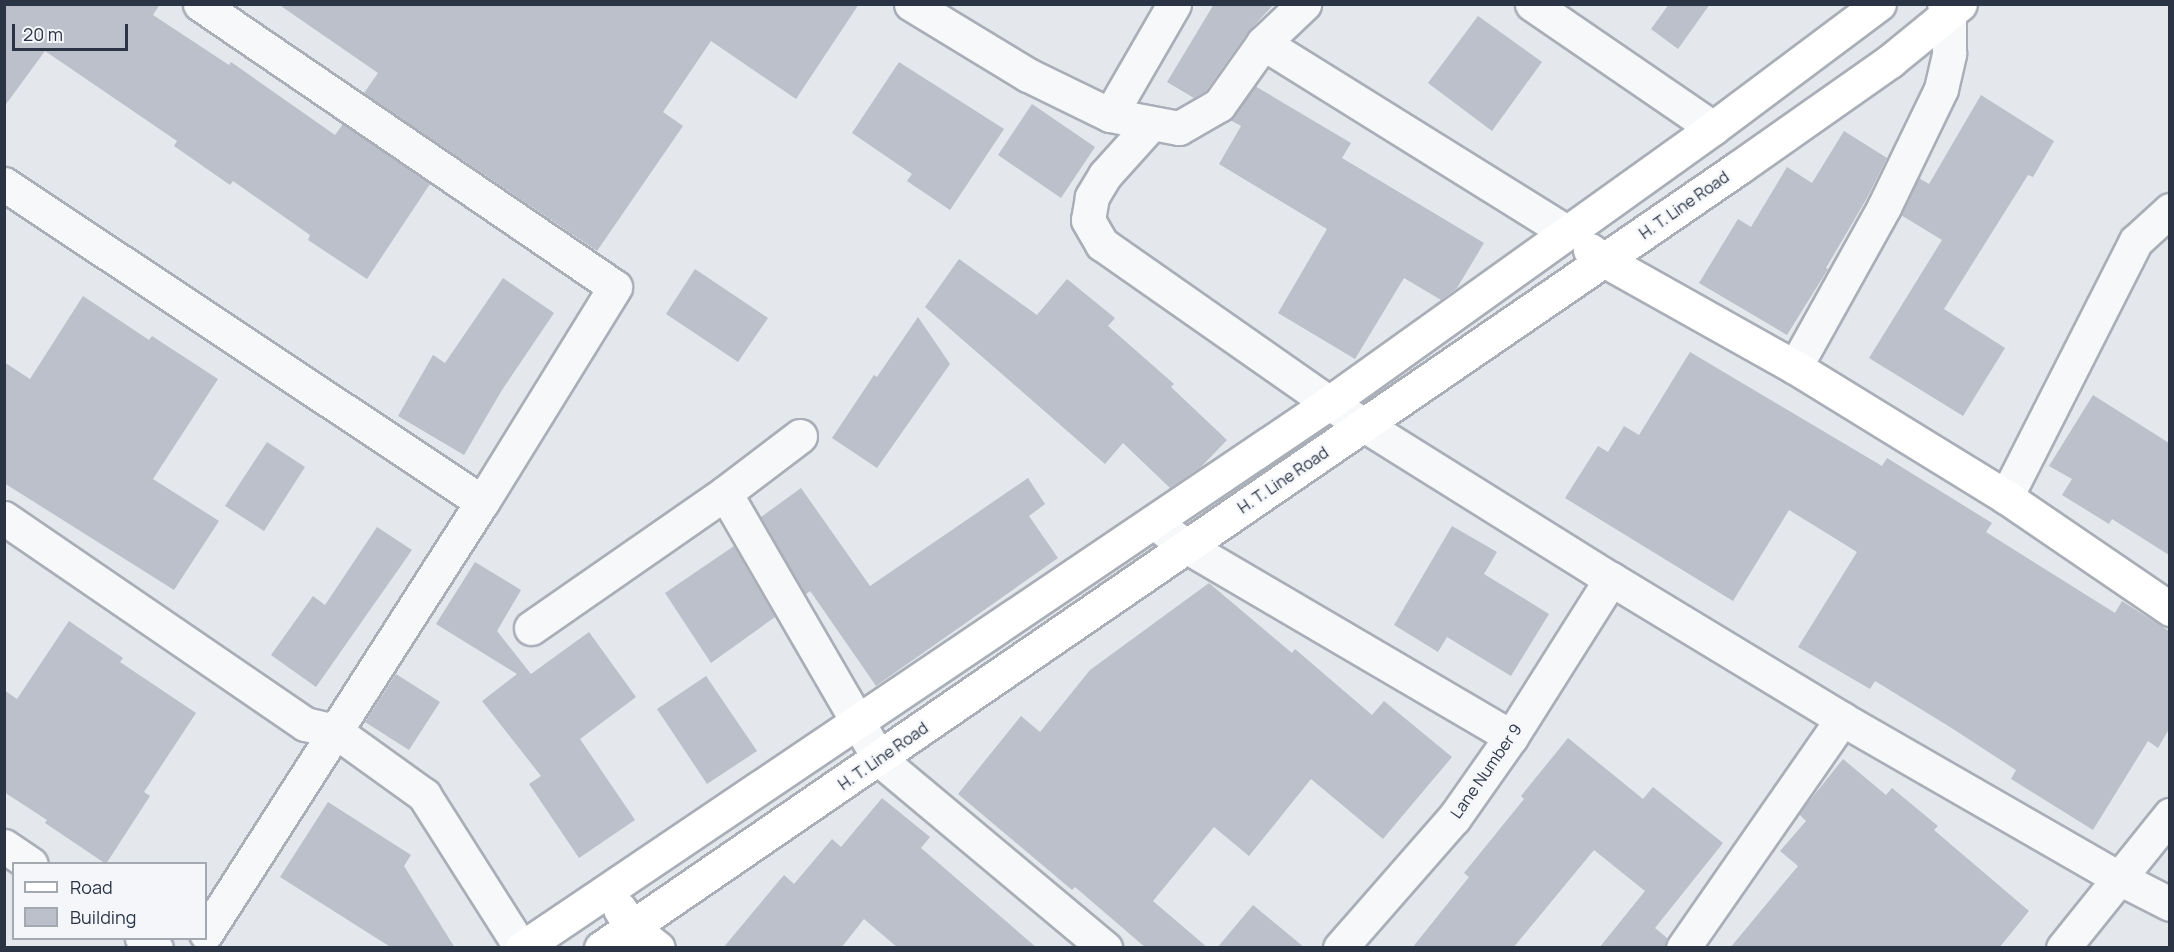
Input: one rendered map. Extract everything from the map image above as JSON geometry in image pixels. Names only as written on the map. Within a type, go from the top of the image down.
[{"type":"street","points":[[200,4],[615,287],[482,502],[207,931]]},
{"type":"street","points":[[911,4],[1028,75],[1110,115],[1179,128],[1219,105],[1263,43],[1304,4]]},
{"type":"street","points":[[1110,115],[1174,4]]},
{"type":"street","points":[[1532,4],[1713,128]]},
{"type":"street","points":[[4,518],[305,724],[335,731],[424,795],[522,948],[1329,403],[1713,128],[1879,4]]},
{"type":"street","points":[[1795,367],[1884,207],[1941,89],[1949,53],[1951,7]]},
{"type":"street","name":"H. T. Line Road","points":[[601,948],[1365,425],[1890,61],[1951,7]]},
{"type":"street","points":[[1263,43],[1568,232],[1604,260],[1795,367],[2006,497],[2169,609]]},
{"type":"street","points":[[1151,124],[1105,175],[1092,197],[1088,220],[1102,244],[1329,403],[1611,579],[1842,719],[2119,878],[2169,904]]},
{"type":"street","points":[[4,184],[482,502]]},
{"type":"street","points":[[2006,497],[2136,241],[2169,210]]},
{"type":"street","points":[[531,628],[725,493],[800,436]]},
{"type":"street","points":[[725,493],[879,759],[1105,948]]},
{"type":"street","points":[[1154,522],[1186,546],[1511,737]]},
{"type":"street","name":"Lane Number 9","points":[[1340,948],[1454,818],[1511,737],[1611,579]]},
{"type":"street","points":[[1683,948],[1842,719]]},
{"type":"street","points":[[2062,948],[2169,815]]},
{"type":"street","points":[[4,846],[28,862]]},
{"type":"street","points":[[609,891],[632,927],[658,948]]},
{"type":"building","points":[[4,4],[160,4],[153,15],[229,65],[231,62],[335,135],[343,124],[430,184],[367,279],[308,240],[310,235],[233,181],[230,185],[174,146],[177,141],[45,51],[4,107]]},
{"type":"building","points":[[278,4],[859,4],[796,99],[711,41],[663,112],[683,126],[597,251],[364,93],[378,73]]},
{"type":"building","points":[[1214,4],[1274,4],[1248,32],[1206,91],[1194,98],[1167,82]]},
{"type":"building","points":[[1669,4],[1710,4],[1678,49],[1651,29]]},
{"type":"building","points":[[1478,16],[1542,62],[1492,131],[1428,83]]},
{"type":"building","points":[[899,62],[1004,129],[950,210],[907,181],[912,174],[852,133]]},
{"type":"building","points":[[1255,86],[1351,143],[1342,158],[1484,243],[1457,288],[1441,300],[1404,278],[1355,359],[1278,313],[1327,229],[1219,164],[1241,126],[1230,120]]},
{"type":"building","points":[[1981,95],[2054,141],[2033,177],[2028,175],[1944,309],[2005,348],[1963,416],[1869,358],[1942,240],[1901,215],[1919,178],[1929,184]]},
{"type":"building","points":[[1032,104],[1095,147],[1061,198],[998,155]]},
{"type":"building","points":[[1844,131],[1887,158],[1867,198],[1826,268],[1828,269],[1787,335],[1699,283],[1738,219],[1751,227],[1787,167],[1812,183]]},
{"type":"building","points":[[959,259],[1037,315],[1067,279],[1115,318],[1108,326],[1174,384],[1171,387],[1227,440],[1201,467],[1170,488],[1123,443],[1105,464],[925,307]]},
{"type":"building","points":[[695,269],[768,318],[738,362],[666,314]]},
{"type":"building","points":[[503,278],[554,313],[502,390],[464,455],[398,416],[433,355],[445,363]]},
{"type":"building","points":[[83,296],[149,340],[152,336],[218,379],[153,479],[219,521],[174,590],[4,483],[4,362],[30,379]]},
{"type":"building","points":[[918,317],[950,364],[877,468],[832,438],[874,375],[877,377]]},
{"type":"building","points":[[1690,352],[1882,466],[1887,458],[1992,523],[1986,532],[2115,613],[2122,601],[2169,631],[2169,729],[2158,748],[2148,741],[2093,830],[2011,779],[2016,770],[1950,727],[1875,681],[1870,689],[1798,647],[1857,552],[1789,510],[1733,601],[1565,498],[1598,446],[1608,452],[1624,426],[1639,435]]},
{"type":"building","points":[[2093,395],[2169,443],[2169,555],[2112,519],[2109,524],[2062,495],[2072,479],[2049,466]]},
{"type":"building","points":[[267,442],[305,467],[264,531],[225,506]]},
{"type":"building","points":[[1028,478],[1045,504],[1029,516],[1058,558],[876,686],[810,591],[805,595],[761,517],[801,488],[870,586]]},
{"type":"building","points":[[1452,526],[1497,552],[1484,574],[1549,614],[1511,676],[1447,637],[1438,652],[1394,625]]},
{"type":"building","points":[[377,527],[412,550],[316,687],[271,655],[313,596],[325,605]]},
{"type":"building","points":[[734,546],[775,617],[711,663],[665,593]]},
{"type":"building","points":[[475,562],[521,590],[497,631],[531,674],[589,632],[636,697],[580,739],[635,820],[579,858],[529,784],[541,776],[482,701],[517,674],[436,624]]},
{"type":"building","points":[[1209,583],[1292,653],[1295,649],[1372,715],[1384,701],[1452,757],[1383,839],[1311,779],[1249,856],[1214,827],[1153,901],[1208,948],[1146,948],[1075,887],[1072,890],[958,794],[1021,716],[1040,732],[1090,670]]},
{"type":"building","points":[[69,621],[123,658],[120,662],[196,713],[144,792],[150,796],[107,862],[103,862],[45,823],[47,820],[4,792],[4,690],[17,699]]},
{"type":"building","points":[[396,674],[440,702],[409,750],[365,722]]},
{"type":"building","points":[[706,676],[757,751],[707,784],[657,709]]},
{"type":"building","points":[[1568,738],[1643,799],[1653,787],[1723,843],[1655,928],[1667,938],[1664,948],[1599,948],[1645,891],[1594,850],[1513,948],[1412,948],[1469,877],[1464,873],[1524,799],[1521,796]]},
{"type":"building","points":[[1843,759],[1886,795],[1892,788],[1938,826],[1934,830],[2029,911],[1999,948],[1730,948],[1798,866],[1780,851],[1806,821],[1799,814]]},
{"type":"building","points":[[882,798],[930,837],[921,848],[1037,948],[898,948],[864,919],[841,948],[723,948],[784,875],[794,884],[832,839],[841,847]]},
{"type":"building","points":[[328,802],[411,855],[404,866],[455,948],[392,948],[280,877]]},
{"type":"building","points":[[1253,905],[1305,948],[1217,948]]}]
